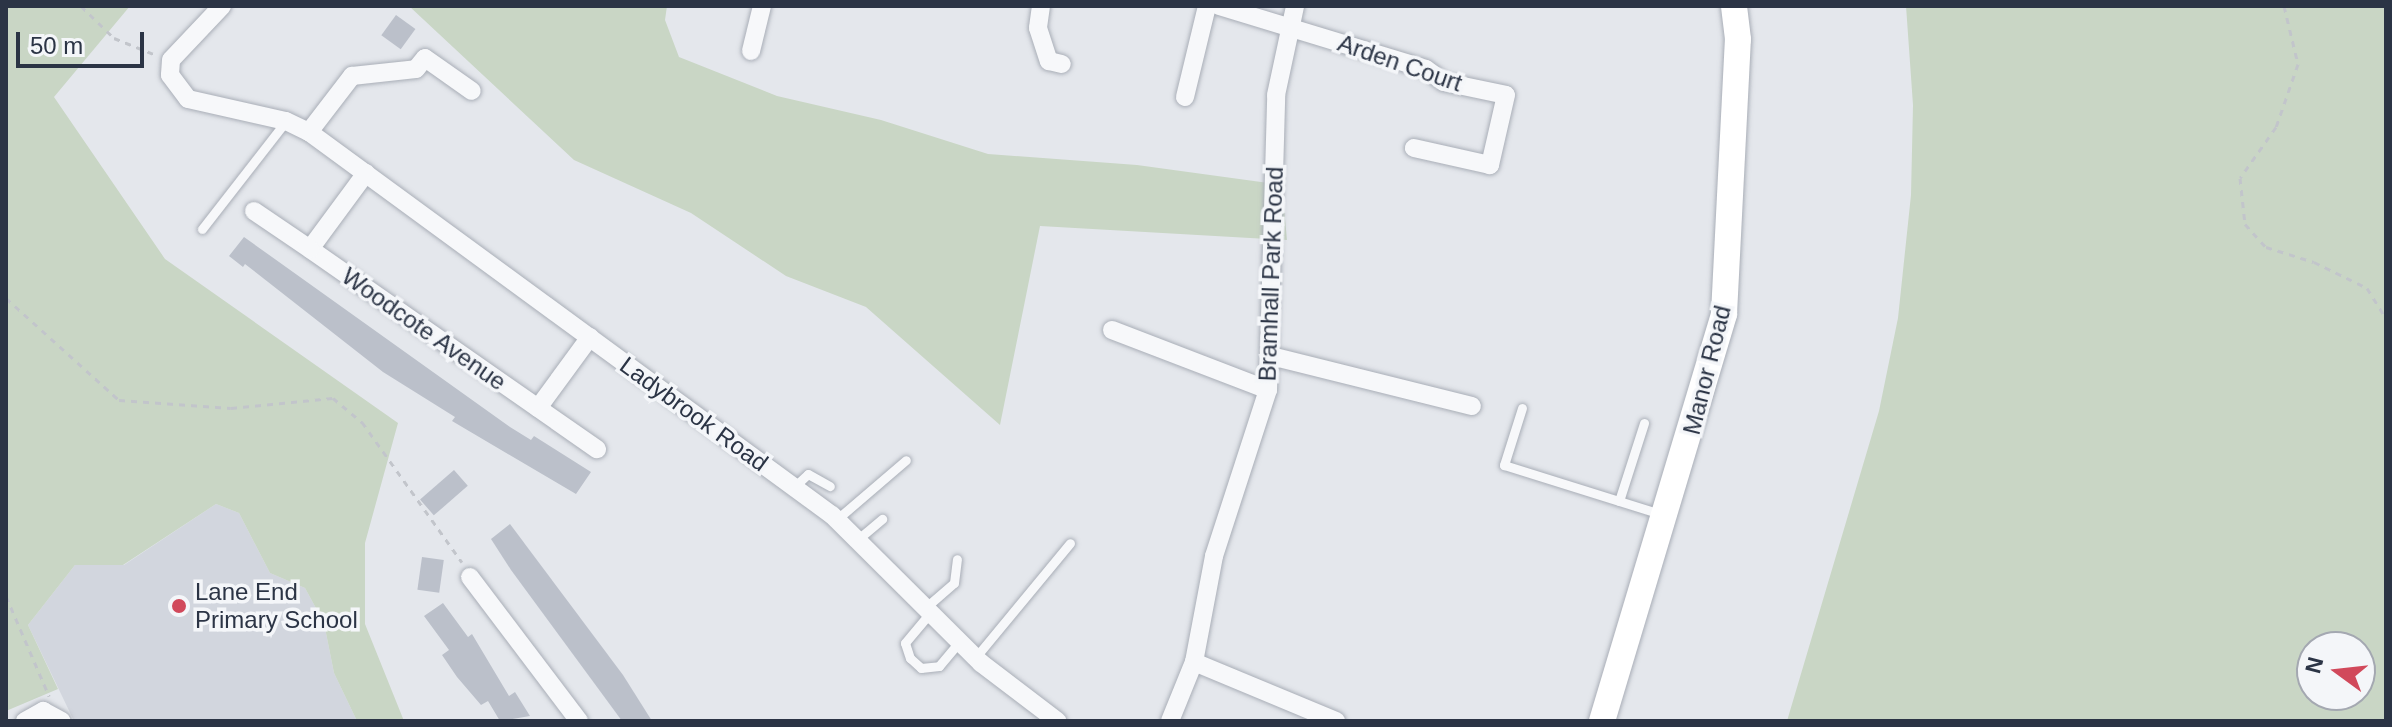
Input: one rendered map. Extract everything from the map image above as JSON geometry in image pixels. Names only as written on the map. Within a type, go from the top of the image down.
[{"type":"street","points":[[171,60],[222,6]]},
{"type":"street","points":[[751,51],[762,6]]},
{"type":"street","points":[[1041,6],[1038,28],[1049,61],[1062,64]]},
{"type":"street","points":[[1185,97],[1207,6]]},
{"type":"street","points":[[1219,6],[1291,26]]},
{"type":"street","name":"Bramhall Park Road","points":[[1170,721],[1194,662],[1214,556],[1268,390],[1276,95],[1295,6]]},
{"type":"street","name":"Manor Road","points":[[1602,721],[1667,516],[1724,314],[1738,39],[1734,6]]},
{"type":"street","name":"Arden Court","points":[[1291,26],[1426,69],[1444,82],[1506,95],[1490,165],[1414,148]]},
{"type":"street","points":[[309,132],[352,76],[416,69],[425,58],[472,91]]},
{"type":"street","name":"Ladybrook Road","points":[[171,60],[170,75],[188,99],[286,121],[309,132],[794,487],[836,520],[975,658],[1057,721]]},
{"type":"street","points":[[310,249],[366,173]]},
{"type":"street","name":"Woodcote Avenue","points":[[254,211],[597,449]]},
{"type":"street","points":[[1112,330],[1268,390]]},
{"type":"street","points":[[538,408],[590,337]]},
{"type":"street","points":[[1271,356],[1472,406]]},
{"type":"street","points":[[470,577],[579,721]]},
{"type":"street","points":[[1194,662],[1336,721]]},
{"type":"street","points":[[25,721],[38,711],[60,718]]},
{"type":"lane","points":[[202,229],[286,121]]},
{"type":"lane","points":[[1522,408],[1504,465],[1667,516]]},
{"type":"lane","points":[[1619,501],[1644,423]]},
{"type":"lane","points":[[836,520],[906,460]]},
{"type":"lane","points":[[794,487],[808,474],[830,486]]},
{"type":"lane","points":[[857,540],[882,519]]},
{"type":"lane","points":[[975,658],[1070,543]]},
{"type":"lane","points":[[957,559],[954,583],[927,610],[905,643],[910,658],[921,668],[939,666],[959,642]]},
{"type":"path","points":[[81,6],[114,38],[171,60]]},
{"type":"path","points":[[2284,6],[2298,64],[2276,127],[2240,178],[2245,224],[2266,247],[2314,262],[2367,288],[2386,319]]},
{"type":"path","points":[[6,298],[119,400],[231,408],[333,398],[362,422],[470,577]]},
{"type":"path","points":[[6,596],[60,718]]},
{"type":"shaded area","name":"Lane End Primary School","points":[[216,504],[239,513],[270,573],[305,588],[324,623],[334,673],[357,721],[74,721],[28,625],[75,565],[124,565]]},
{"type":"green space","points":[[6,6],[130,6],[54,97],[165,259],[398,423],[365,543],[365,624],[404,721],[357,721],[334,673],[324,623],[305,588],[270,573],[239,513],[216,504],[123,565],[75,565],[28,625],[58,689],[6,711]]},
{"type":"green space","points":[[409,6],[667,6],[665,20],[679,57],[777,96],[881,120],[988,154],[1137,165],[1282,185],[1287,240],[1040,226],[1000,425],[866,307],[786,276],[691,213],[574,160]]},
{"type":"green space","points":[[1906,6],[2386,6],[2386,721],[1787,721],[1879,411],[1898,318],[1911,195],[1913,105]]},
{"type":"building","points":[[396,15],[415,29],[401,49],[381,35]]},
{"type":"building","points":[[244,237],[510,427],[531,440],[534,436],[591,472],[576,494],[452,421],[455,417],[383,372],[245,264],[243,267],[229,256]]},
{"type":"building","points":[[454,470],[468,486],[434,515],[420,500]]},
{"type":"building","points":[[510,524],[623,675],[652,721],[622,721],[511,570],[491,539]]},
{"type":"building","points":[[422,557],[444,560],[439,593],[417,590]]},
{"type":"building","points":[[443,603],[468,637],[472,634],[509,696],[515,692],[530,716],[500,721],[488,701],[481,705],[457,677],[442,655],[449,650],[424,616]]},
{"type":"place","name":"Lane End Primary School","points":[[179,606]]}]
